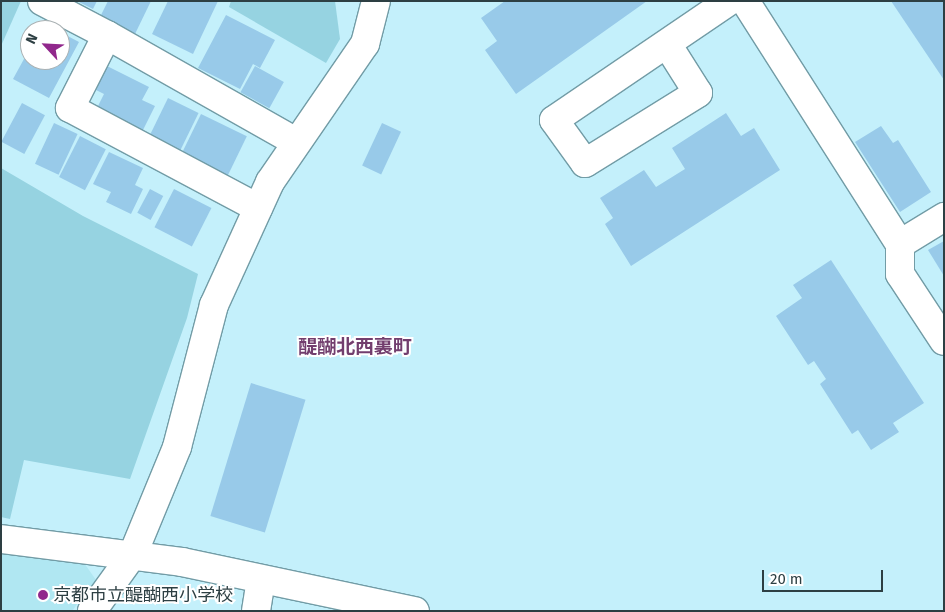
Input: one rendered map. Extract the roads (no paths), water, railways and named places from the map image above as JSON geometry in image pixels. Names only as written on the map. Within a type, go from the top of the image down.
[{"type":"street","points":[[42,1],[107,35],[296,142]]},
{"type":"street","points":[[92,611],[133,554],[177,447],[214,305],[270,182],[365,44],[376,1]]},
{"type":"street","points":[[667,44],[698,94],[585,163],[554,120],[730,1]]},
{"type":"street","points":[[745,1],[900,244],[900,274],[944,341]]},
{"type":"street","points":[[107,35],[70,108],[258,208]]},
{"type":"street","points":[[900,244],[944,217]]},
{"type":"street","points":[[1,539],[133,554],[415,611]]},
{"type":"street","points":[[256,611],[261,580]]},
{"type":"place","name":"京都市立醍醐西小学校","points":[[43,595]]},
{"type":"district","name":"醍醐北西裏町","points":[[355,347]]}]
